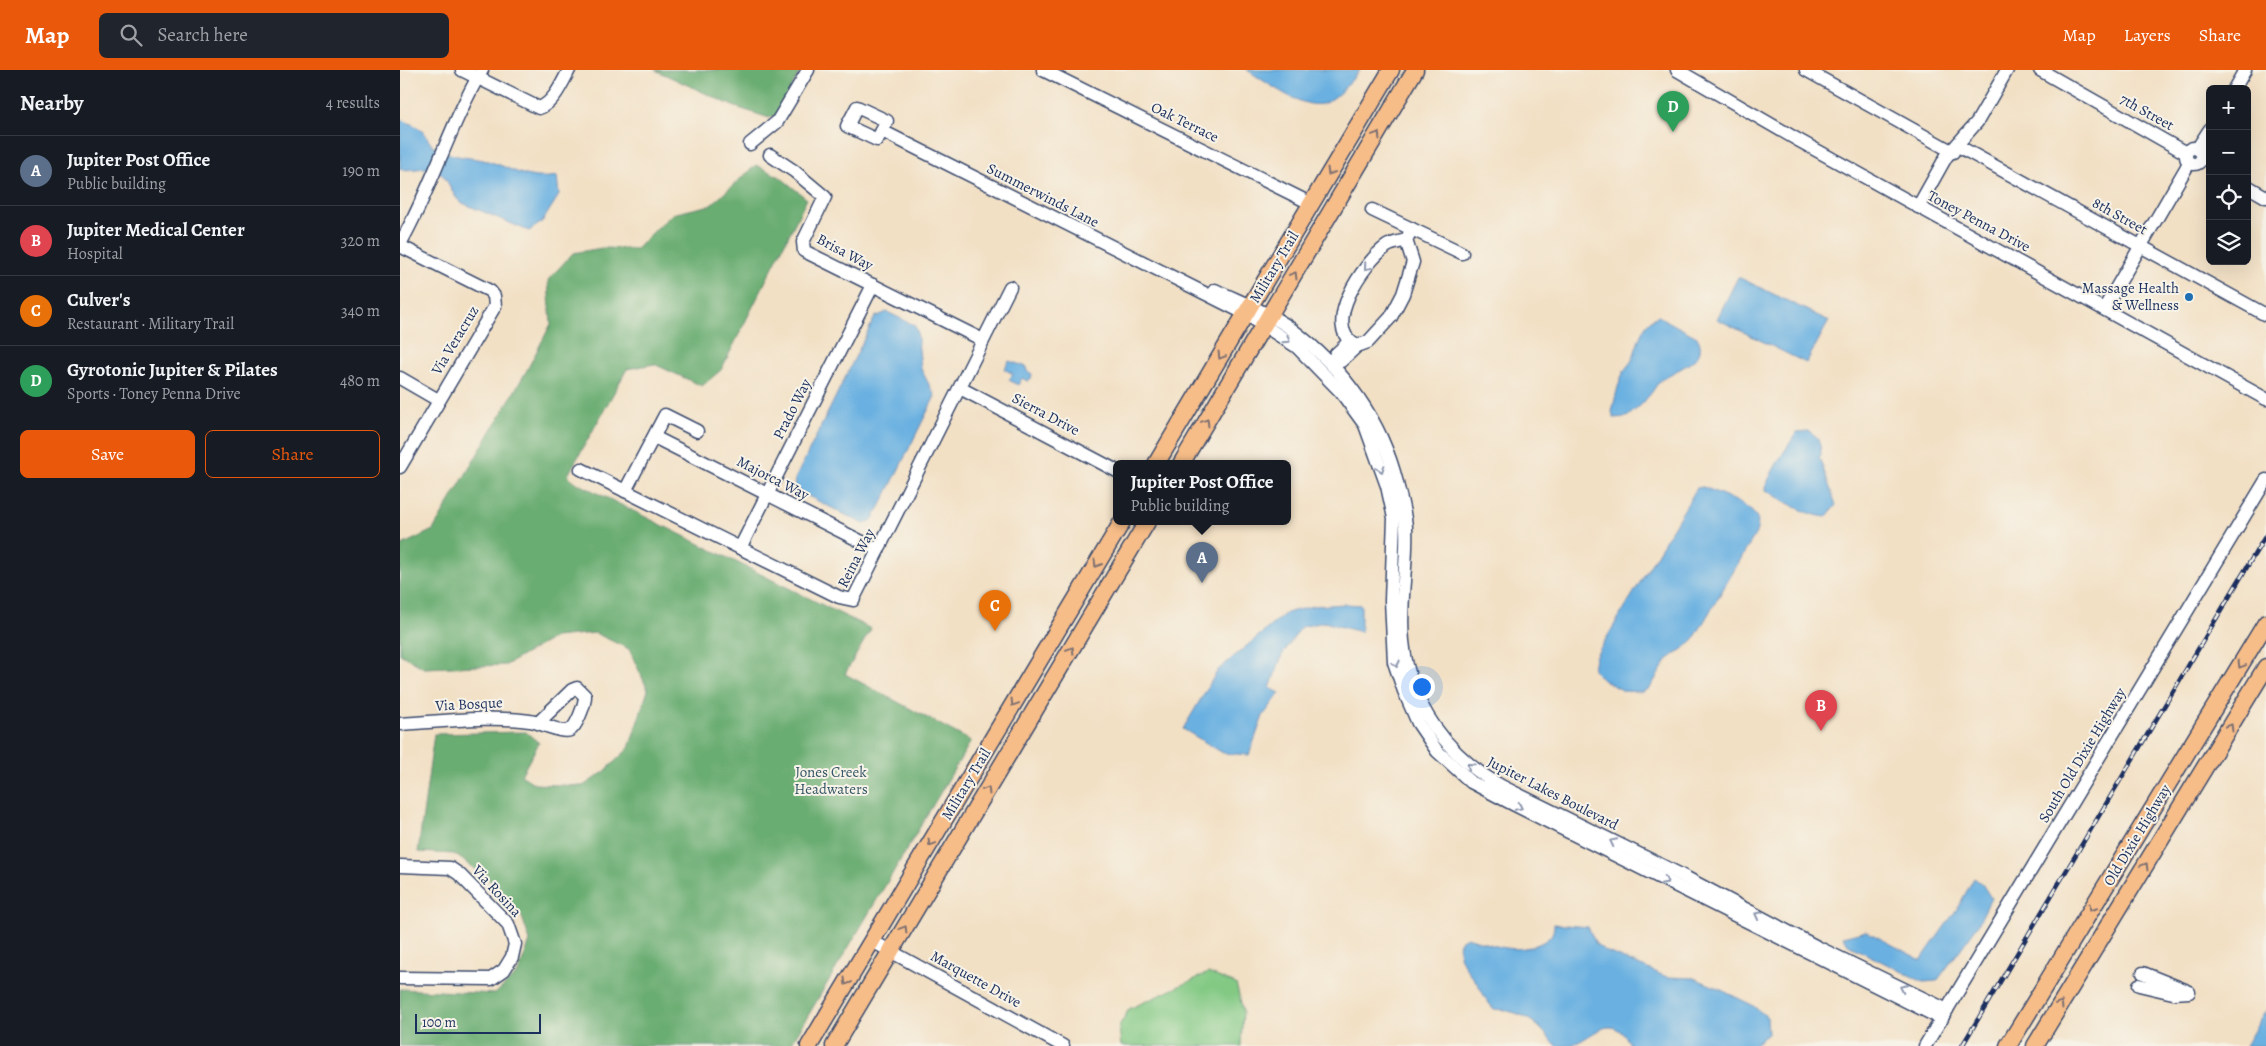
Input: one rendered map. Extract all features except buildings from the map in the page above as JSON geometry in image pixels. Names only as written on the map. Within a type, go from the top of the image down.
[{"type":"main road","name":"Military Trail","points":[[1158,460],[1390,70]]},
{"type":"main road","name":"Military Trail","points":[[1183,460],[1415,70]]},
{"type":"main road","name":"Military Trail","points":[[809,1046],[1120,525]]},
{"type":"main road","name":"Military Trail","points":[[834,1046],[1145,525]]},
{"type":"main road","name":"Old Dixie Highway","points":[[2009,1046],[2266,623]]},
{"type":"main road","name":"Old Dixie Highway","points":[[2035,1046],[2266,667]]},
{"type":"street","points":[[462,70],[480,74],[539,108],[546,106],[553,98],[569,70]]},
{"type":"street","points":[[750,144],[777,122],[808,70]]},
{"type":"street","name":"Oak Terrace","points":[[1043,70],[1312,204]]},
{"type":"street","name":"Toney Penna Drive","points":[[1677,70],[1693,74],[1918,206],[2266,399]]},
{"type":"street","name":"8th Street","points":[[1806,70],[2141,246],[2266,315]]},
{"type":"street","points":[[1918,206],[1946,157],[1956,149],[1977,122],[2007,70]]},
{"type":"street","name":"7th Street","points":[[2040,70],[2197,158]]},
{"type":"street","points":[[2236,85],[2245,70]]},
{"type":"street","points":[[400,245],[430,184],[460,108],[480,74]]},
{"type":"street","points":[[2104,309],[2141,246],[2197,158],[2209,130]]},
{"type":"street","name":"Summerwinds Lane","points":[[882,131],[1190,286],[1248,311]]},
{"type":"street","name":"Brisa Way","points":[[770,155],[794,171],[825,198],[803,242],[804,251],[983,340]]},
{"type":"street","points":[[2251,188],[2266,197]]},
{"type":"street","points":[[1372,210],[1462,253]]},
{"type":"street","points":[[1353,344],[1344,336],[1344,320],[1346,301],[1356,280],[1388,245],[1406,240],[1412,229]]},
{"type":"street","points":[[1331,364],[1336,354],[1353,344],[1368,342],[1391,317],[1403,294],[1413,262],[1406,240]]},
{"type":"street","name":"Via Veracruz","points":[[400,245],[490,291],[494,296],[495,306],[400,467]]},
{"type":"street","name":"Prado Way","points":[[740,548],[872,285]]},
{"type":"street","name":"Reina Way","points":[[581,469],[847,600],[853,600],[1010,287]]},
{"type":"street","name":"Jupiter Lakes Boulevard","points":[[1248,311],[1266,321],[1297,347],[1341,392],[1365,425],[1387,486],[1394,518],[1390,600],[1394,662],[1418,723],[1437,751],[1471,782],[1509,802],[1944,1014]]},
{"type":"street","name":"Jupiter Lakes Boulevard","points":[[1266,321],[1288,327],[1331,364],[1360,398],[1375,422],[1394,470],[1406,527],[1403,642],[1413,685],[1424,712],[1445,743],[1477,772],[1503,787],[1679,874],[1944,1014]]},
{"type":"street","points":[[400,378],[438,400]]},
{"type":"street","name":"Sierra Drive","points":[[960,388],[1113,469]]},
{"type":"street","points":[[625,491],[665,414],[698,431]]},
{"type":"street","name":"Majorca Way","points":[[654,437],[878,550]]},
{"type":"street","name":"South Old Dixie Highway","points":[[1925,1046],[2266,480]]},
{"type":"street","name":"Via Bosque","points":[[400,724],[508,718],[539,722]]},
{"type":"street","name":"Via Rosina","points":[[400,866],[450,868],[459,874],[508,924],[515,944],[512,957],[504,970],[491,979],[400,978]]},
{"type":"street","name":"Marquette Drive","points":[[872,941],[1063,1046]]},
{"type":"green space","points":[[655,70],[801,70],[776,115],[769,118],[733,106]]},
{"type":"green space","name":"Jones Creek Headwaters","points":[[756,165],[780,177],[807,199],[721,370],[702,386],[654,364],[627,369],[568,475],[571,480],[871,629],[845,674],[971,741],[790,1046],[400,1046],[400,989],[495,994],[518,973],[530,941],[522,917],[487,877],[454,854],[418,852],[434,734],[526,732],[539,743],[521,775],[535,784],[583,786],[604,772],[629,748],[648,690],[629,649],[595,633],[555,637],[506,665],[424,668],[400,654],[400,546],[433,530],[527,370],[551,324],[548,280],[573,253],[602,248],[636,249],[672,214],[711,205]]},
{"type":"green space","points":[[1208,973],[1236,984],[1243,1010],[1241,1046],[1121,1046],[1119,1026],[1129,1009]]},
{"type":"water","points":[[1247,70],[1360,70],[1336,96],[1319,105],[1309,104],[1286,95]]},
{"type":"water","points":[[400,119],[418,128],[425,134],[433,146],[446,153],[483,160],[535,177],[557,176],[559,195],[542,222],[529,231],[460,202],[444,176],[434,169],[400,169]]},
{"type":"water","points":[[1738,277],[1829,321],[1806,363],[1717,319]]},
{"type":"water","points":[[887,312],[914,325],[917,330],[921,369],[935,396],[880,507],[872,520],[864,524],[802,493],[796,488],[795,479],[875,317]]},
{"type":"water","points":[[1658,316],[1697,337],[1700,346],[1699,353],[1695,359],[1659,382],[1643,403],[1627,417],[1614,418],[1612,412],[1624,371],[1632,360],[1644,328]]},
{"type":"water","points":[[1009,361],[1027,367],[1026,370],[1032,374],[1031,379],[1027,381],[1022,378],[1018,385],[1009,380],[1013,374],[1004,369]]},
{"type":"water","points":[[1808,431],[1815,435],[1818,440],[1821,455],[1819,457],[1836,505],[1826,517],[1818,516],[1787,503],[1766,490],[1769,478],[1797,432]]},
{"type":"water","points":[[1703,487],[1748,508],[1757,518],[1758,526],[1756,533],[1692,642],[1667,660],[1650,688],[1642,692],[1624,691],[1603,680],[1593,670],[1595,657],[1697,488]]},
{"type":"water","points":[[1361,605],[1361,632],[1324,622],[1301,627],[1282,655],[1270,688],[1280,693],[1263,716],[1249,755],[1223,753],[1183,729],[1218,670],[1286,613],[1313,606]]},
{"type":"water","points":[[1974,878],[1982,884],[1991,898],[1976,928],[1937,981],[1923,982],[1850,946],[1843,937],[1866,931],[1921,960],[1957,909]]},
{"type":"water","points":[[1554,924],[1588,927],[1596,944],[1605,951],[1667,977],[1694,978],[1752,1005],[1767,1017],[1768,1034],[1752,1046],[1631,1046],[1623,1035],[1616,1029],[1609,1027],[1568,1046],[1556,1046],[1530,1020],[1505,1010],[1494,1009],[1465,967],[1459,952],[1460,941],[1467,937],[1505,948],[1514,949],[1533,946],[1543,942],[1550,936],[1553,932]]},
{"type":"water","points":[[2266,1010],[2266,1046],[2245,1046],[2246,1044]]},
{"type":"railway","points":[[1962,1046],[2266,535]]},
{"type":"place","name":"Gyrotonic Jupiter & Pilates","points":[[1673,132]]},
{"type":"place","name":"Massage Health & Wellness","points":[[2189,297]]},
{"type":"place","name":"Jupiter Post Office","points":[[1202,583]]},
{"type":"place","name":"Culver's","points":[[995,631]]},
{"type":"place","name":"Jupiter Medical Center","points":[[1821,731]]}]
